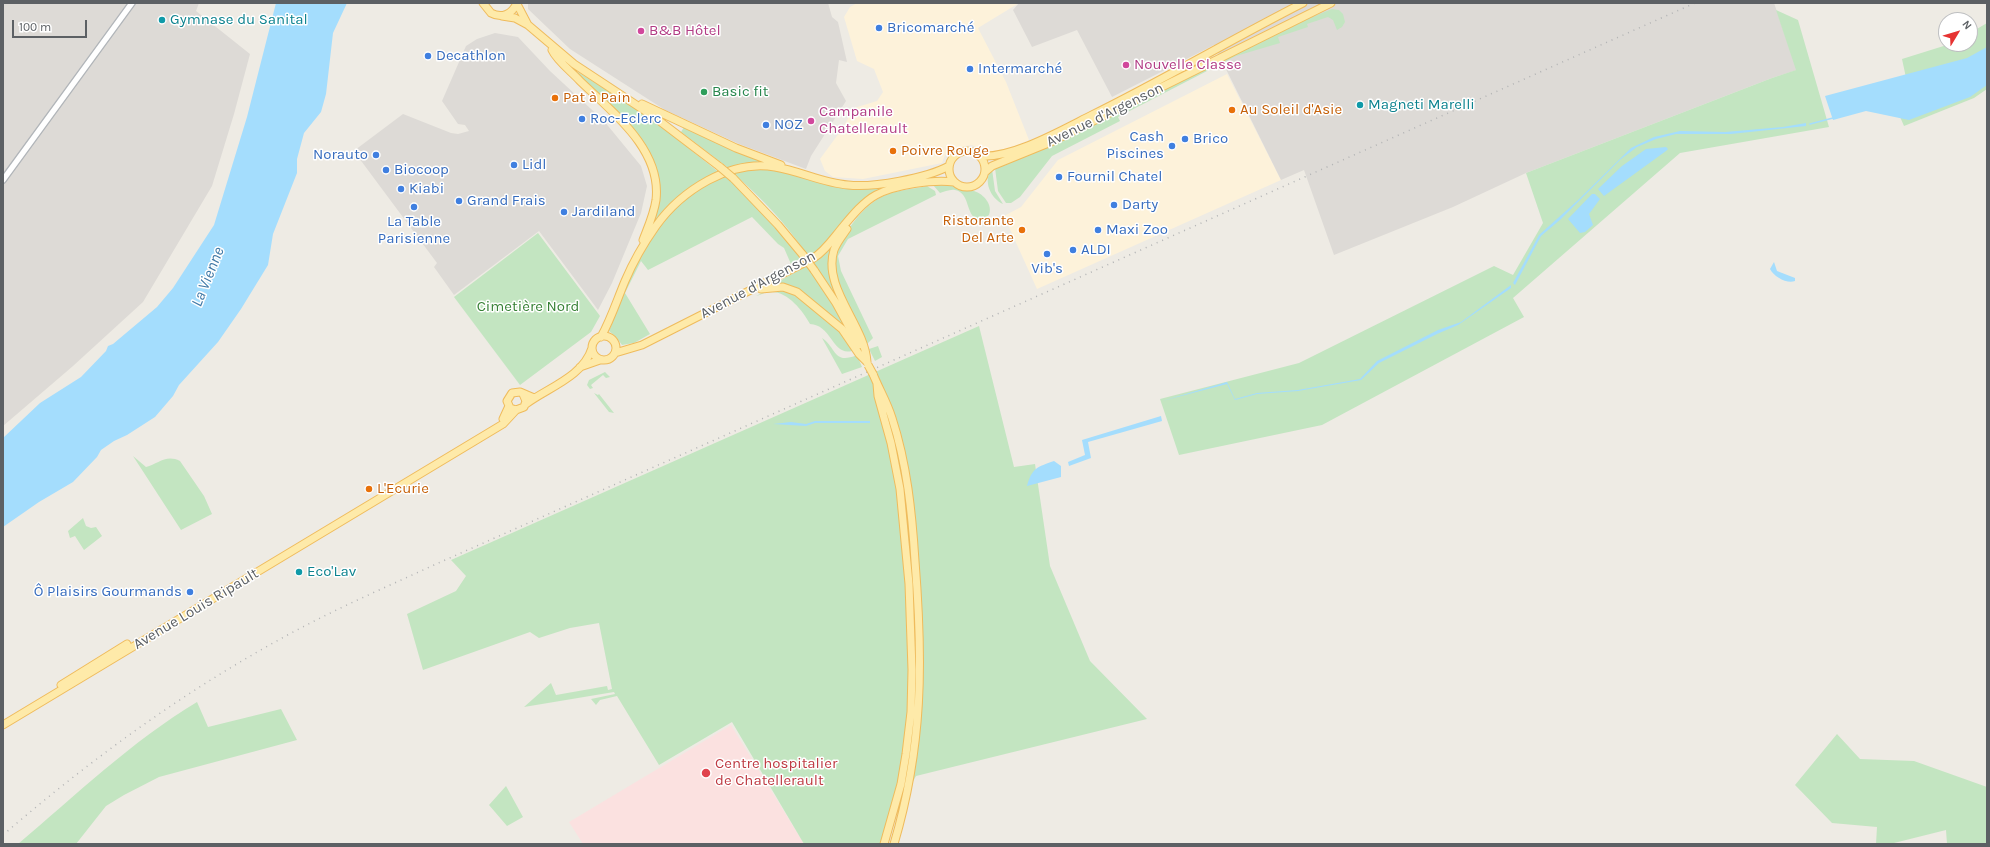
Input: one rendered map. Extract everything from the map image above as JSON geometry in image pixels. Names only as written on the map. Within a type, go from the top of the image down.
[{"type":"main road","points":[[483,3],[490,13],[515,18],[528,25],[550,44],[611,89],[653,116],[733,178],[778,225],[814,270],[847,322],[877,384],[886,399],[907,479],[917,585],[921,659],[919,721],[916,746],[907,798],[894,844]]},
{"type":"main road","name":"Avenue d'Argenson","points":[[979,156],[993,156],[1010,152],[1057,133],[1157,82],[1303,3]]},
{"type":"main road","points":[[1316,11],[1321,3]]},
{"type":"main road","name":"Avenue d'Argenson","points":[[985,172],[992,166],[1051,142],[1332,3]]},
{"type":"main road","points":[[502,16],[509,13],[517,4],[528,25]]},
{"type":"main road","points":[[388,491],[503,424],[516,410],[522,409],[534,398],[554,388],[578,368],[589,356],[595,341],[601,336],[608,324],[651,218],[656,200],[655,177],[644,150],[633,135],[552,52],[550,44]]},
{"type":"main road","points":[[611,89],[625,94],[663,114],[736,148],[824,181]]},
{"type":"main road","points":[[962,152],[971,152],[979,156],[983,160],[985,172],[981,181],[971,187],[962,187],[950,178],[949,166],[952,159],[962,152]]},
{"type":"main road","points":[[635,259],[656,226],[678,202],[694,188],[718,176],[744,168],[768,166],[824,181],[849,185],[870,185],[936,172],[949,166]]},
{"type":"main road","name":"Avenue d'Argenson","points":[[615,353],[642,345],[816,257],[870,200],[884,191],[930,182],[954,182]]},
{"type":"main road","points":[[852,218],[834,250],[832,270],[840,293],[867,350],[868,364]]},
{"type":"main road","points":[[738,297],[771,287],[783,287],[792,290],[842,329],[868,364]]},
{"type":"main road","points":[[578,368],[600,360],[610,359],[615,353],[616,346],[613,340],[608,337],[601,336]]},
{"type":"main road","points":[[592,348],[595,356],[600,360]]},
{"type":"main road","points":[[877,384],[878,396],[891,443],[900,489],[909,584],[912,670],[911,712],[906,754],[900,784],[884,844]]},
{"type":"main road","points":[[388,491],[501,421],[506,416],[509,406],[507,401],[510,394],[516,392],[534,398]]},
{"type":"main road","points":[[523,394],[526,398],[526,404]]},
{"type":"main road","points":[[509,406],[516,410]]},
{"type":"main road","name":"Avenue Louis Ripault","points":[[3,720],[79,672],[388,491]]},
{"type":"main road","name":"Avenue Louis Ripault","points":[[3,725],[388,491]]},
{"type":"street","points":[[3,180],[132,3]]},
{"type":"shaded area","points":[[3,3],[199,3],[196,11],[250,54],[234,114],[212,186],[143,302],[73,366],[3,426]]},
{"type":"shaded area","points":[[528,3],[828,3],[832,17],[838,22],[847,62],[839,60],[836,83],[846,101],[811,156],[806,169],[739,144],[665,110],[570,49],[528,9]]},
{"type":"shaded area","points":[[857,3],[1019,3],[978,28],[1006,82],[1029,140],[1007,149],[986,153],[972,145],[965,146],[945,155],[942,163],[863,179],[833,177],[825,171],[820,159],[842,129],[854,108],[877,101],[883,92],[874,69],[857,61],[844,17],[850,7]]},
{"type":"shaded area","points":[[1019,3],[1774,3],[1797,70],[1772,78],[1526,173],[1453,207],[1334,255],[1304,170],[1281,180],[1214,45],[1112,97],[1077,30],[1032,47],[1013,10]]},
{"type":"shaded area","points":[[495,33],[518,37],[550,71],[604,121],[641,166],[647,186],[641,213],[612,283],[598,310],[539,231],[454,295],[434,267],[437,263],[356,154],[355,150],[403,114],[451,133],[458,134],[469,131],[465,125],[458,124],[442,101],[466,46],[477,39]]},
{"type":"shaded area","points":[[1227,74],[1281,180],[1037,289],[1004,216],[1021,207],[1058,160]]},
{"type":"shaded area","name":"Centre hospitalier de Chatellerault","points":[[731,725],[804,844],[583,844],[569,822]]},
{"type":"green space","points":[[1332,9],[1339,10],[1343,14],[1345,22],[1342,27],[1337,30],[1333,20],[1328,17],[1307,24],[1308,27],[1278,37],[1280,43],[1236,56],[1118,117],[1120,121],[1052,156],[1020,197],[1011,203],[1006,203],[998,191],[995,168],[1302,21]]},
{"type":"green space","points":[[1776,10],[1798,20],[1829,127],[1680,153],[1513,298],[1524,317],[1322,425],[1179,455],[1160,399],[1299,363],[1494,266],[1513,275],[1543,223],[1526,173],[1796,70]]},
{"type":"green space","points":[[1987,23],[1987,89],[1974,98],[1904,126],[1891,96],[1908,87],[1902,59],[1938,48],[1938,52],[1978,52],[1978,28]]},
{"type":"green space","points":[[578,72],[652,119],[721,174],[708,179],[654,226],[651,224],[657,204],[650,157],[577,73]]},
{"type":"green space","points":[[684,127],[765,161],[766,165],[731,170],[681,132]]},
{"type":"green space","points":[[759,168],[780,170],[844,188],[861,189],[883,186],[883,188],[874,193],[858,206],[833,237],[811,256],[810,254],[807,255],[783,223],[765,203],[735,175],[735,173]]},
{"type":"green space","points":[[992,169],[995,191],[1003,204],[995,198],[989,189],[988,178]]},
{"type":"green space","points":[[724,176],[728,178],[766,216],[801,258],[791,264],[784,248],[778,244],[752,217],[648,270],[641,261],[625,293],[650,334],[634,343],[622,345],[609,331],[630,277],[647,244],[662,222],[689,194]]},
{"type":"green space","points":[[949,184],[961,190],[978,192],[987,200],[989,204],[989,215],[982,220],[976,219],[970,211],[964,196],[960,192],[949,190],[940,193],[933,185]]},
{"type":"green space","points":[[927,186],[935,191],[936,195],[848,239],[838,256],[841,271],[873,338],[867,344],[845,301],[838,283],[836,263],[838,251],[849,228],[857,217],[876,200],[890,193]]},
{"type":"green space","name":"Cimetière Nord","points":[[538,233],[600,316],[591,332],[520,385],[454,297]]},
{"type":"green space","points":[[837,237],[830,256],[851,319],[813,262],[823,255]]},
{"type":"green space","points":[[807,266],[834,307],[852,339],[786,285],[774,284]]},
{"type":"green space","points":[[770,289],[791,292],[838,328],[855,350],[847,352],[842,350],[824,330],[818,326],[810,324],[799,308],[784,295],[770,292],[756,296]]},
{"type":"green space","points":[[979,326],[1014,467],[1035,464],[1050,566],[1090,661],[1147,719],[916,776],[888,824],[881,844],[804,844],[732,722],[659,765],[617,696],[600,700],[596,705],[591,699],[615,694],[614,692],[524,707],[551,683],[556,695],[607,686],[608,690],[612,689],[599,623],[570,628],[539,638],[530,632],[423,670],[407,614],[456,591],[466,576],[451,560]]},
{"type":"green space","points":[[822,338],[839,357],[849,358],[857,355],[862,367],[842,374]]},
{"type":"green space","points":[[878,346],[882,357],[875,361],[869,349]]},
{"type":"green space","points":[[605,372],[610,377],[606,378],[603,375],[591,385],[593,388],[590,389],[587,385],[589,380]]},
{"type":"green space","points":[[594,393],[599,394],[614,413],[609,412]]},
{"type":"green space","points":[[133,456],[146,467],[166,459],[175,459],[180,461],[204,496],[212,514],[181,530]]},
{"type":"green space","points":[[83,518],[86,526],[91,528],[96,527],[102,536],[84,550],[75,536],[70,538],[68,531]]},
{"type":"green space","points":[[197,702],[208,727],[281,709],[297,740],[159,777],[106,806],[76,844],[18,844],[127,751],[173,717]]},
{"type":"green space","points":[[1837,734],[1860,759],[1914,761],[1987,787],[1987,844],[1947,844],[1946,830],[1890,844],[1876,844],[1877,827],[1832,823],[1795,785]]},
{"type":"green space","points":[[506,786],[523,817],[507,826],[489,805]]},
{"type":"water","name":"La Vienne","points":[[276,3],[347,3],[333,33],[326,94],[321,112],[304,133],[297,159],[297,173],[273,234],[268,265],[241,309],[218,342],[179,385],[173,396],[155,417],[101,450],[97,457],[73,482],[39,502],[3,527],[3,438],[40,403],[81,377],[106,351],[108,346],[113,344],[157,307],[173,288],[214,225],[247,117]]},
{"type":"water","points":[[1987,47],[1987,85],[1970,97],[1909,120],[1866,111],[1833,120],[1825,96],[1967,58]]},
{"type":"water","points":[[1806,123],[1806,126],[1731,134],[1676,134],[1656,139],[1637,147],[1621,159],[1561,219],[1541,236],[1515,285],[1513,283],[1539,235],[1577,201],[1631,148],[1654,137],[1680,131],[1725,132],[1783,127]]},
{"type":"water","points":[[1666,147],[1668,149],[1666,151],[1604,196],[1598,189],[1622,166],[1646,149]]},
{"type":"water","points":[[1592,194],[1595,194],[1600,199],[1589,214],[1593,225],[1585,232],[1580,233],[1568,219]]},
{"type":"water","points":[[1774,262],[1777,271],[1795,278],[1795,281],[1788,282],[1774,275],[1770,269]]},
{"type":"water","points":[[1511,285],[1511,288],[1458,325],[1379,363],[1361,380],[1298,391],[1257,394],[1235,400],[1227,384],[1162,401],[1227,382],[1235,399],[1257,393],[1298,390],[1360,379],[1377,361],[1438,330],[1461,322]]},
{"type":"water","points":[[1161,416],[1162,421],[1088,442],[1091,458],[1069,466],[1068,462],[1085,455],[1082,440]]},
{"type":"water","points":[[815,421],[870,421],[870,423],[815,423],[806,426],[773,424],[791,422],[806,424]]},
{"type":"water","points":[[1054,461],[1061,466],[1061,477],[1027,486],[1031,475],[1036,469]]},
{"type":"waterway","points":[[1810,124],[1833,118]]},
{"type":"railway","points":[[3,835],[69,780],[138,728],[246,658],[321,618],[434,565],[1695,3]]},
{"type":"place","name":"Gymnase du Sanital","points":[[162,20]]},
{"type":"place","name":"Bricomarché","points":[[879,28]]},
{"type":"place","name":"B&B Hôtel","points":[[641,31]]},
{"type":"place","name":"Decathlon","points":[[428,56]]},
{"type":"place","name":"Nouvelle Classe","points":[[1126,65]]},
{"type":"place","name":"Intermarché","points":[[970,69]]},
{"type":"place","name":"Basic fit","points":[[704,92]]},
{"type":"place","name":"Pat à Pain","points":[[555,98]]},
{"type":"place","name":"Magneti Marelli","points":[[1360,105]]},
{"type":"place","name":"Au Soleil d'Asie","points":[[1232,110]]},
{"type":"place","name":"Roc-Eclerc","points":[[582,119]]},
{"type":"place","name":"Campanile Chatellerault","points":[[811,121]]},
{"type":"place","name":"NOZ","points":[[766,125]]},
{"type":"place","name":"Brico","points":[[1185,139]]},
{"type":"place","name":"Cash Piscines","points":[[1172,146]]},
{"type":"place","name":"Poivre Rouge","points":[[893,151]]},
{"type":"place","name":"Norauto","points":[[376,155]]},
{"type":"place","name":"Lidl","points":[[514,165]]},
{"type":"place","name":"Biocoop","points":[[386,170]]},
{"type":"place","name":"Fournil Chatel","points":[[1059,177]]},
{"type":"place","name":"Kiabi","points":[[401,189]]},
{"type":"place","name":"Grand Frais","points":[[459,201]]},
{"type":"place","name":"Darty","points":[[1114,205]]},
{"type":"place","name":"La Table Parisienne","points":[[414,207]]},
{"type":"place","name":"Jardiland","points":[[564,212]]},
{"type":"place","name":"Ristorante Del Arte","points":[[1022,230]]},
{"type":"place","name":"Maxi Zoo","points":[[1098,230]]},
{"type":"place","name":"ALDI","points":[[1073,250]]},
{"type":"place","name":"Vib's","points":[[1047,254]]},
{"type":"place","name":"L'Ecurie","points":[[369,489]]},
{"type":"place","name":"Eco'Lav","points":[[299,572]]},
{"type":"place","name":"Ô Plaisirs Gourmands","points":[[190,592]]},
{"type":"place","name":"Centre hospitalier de Chatellerault","points":[[706,773]]}]
